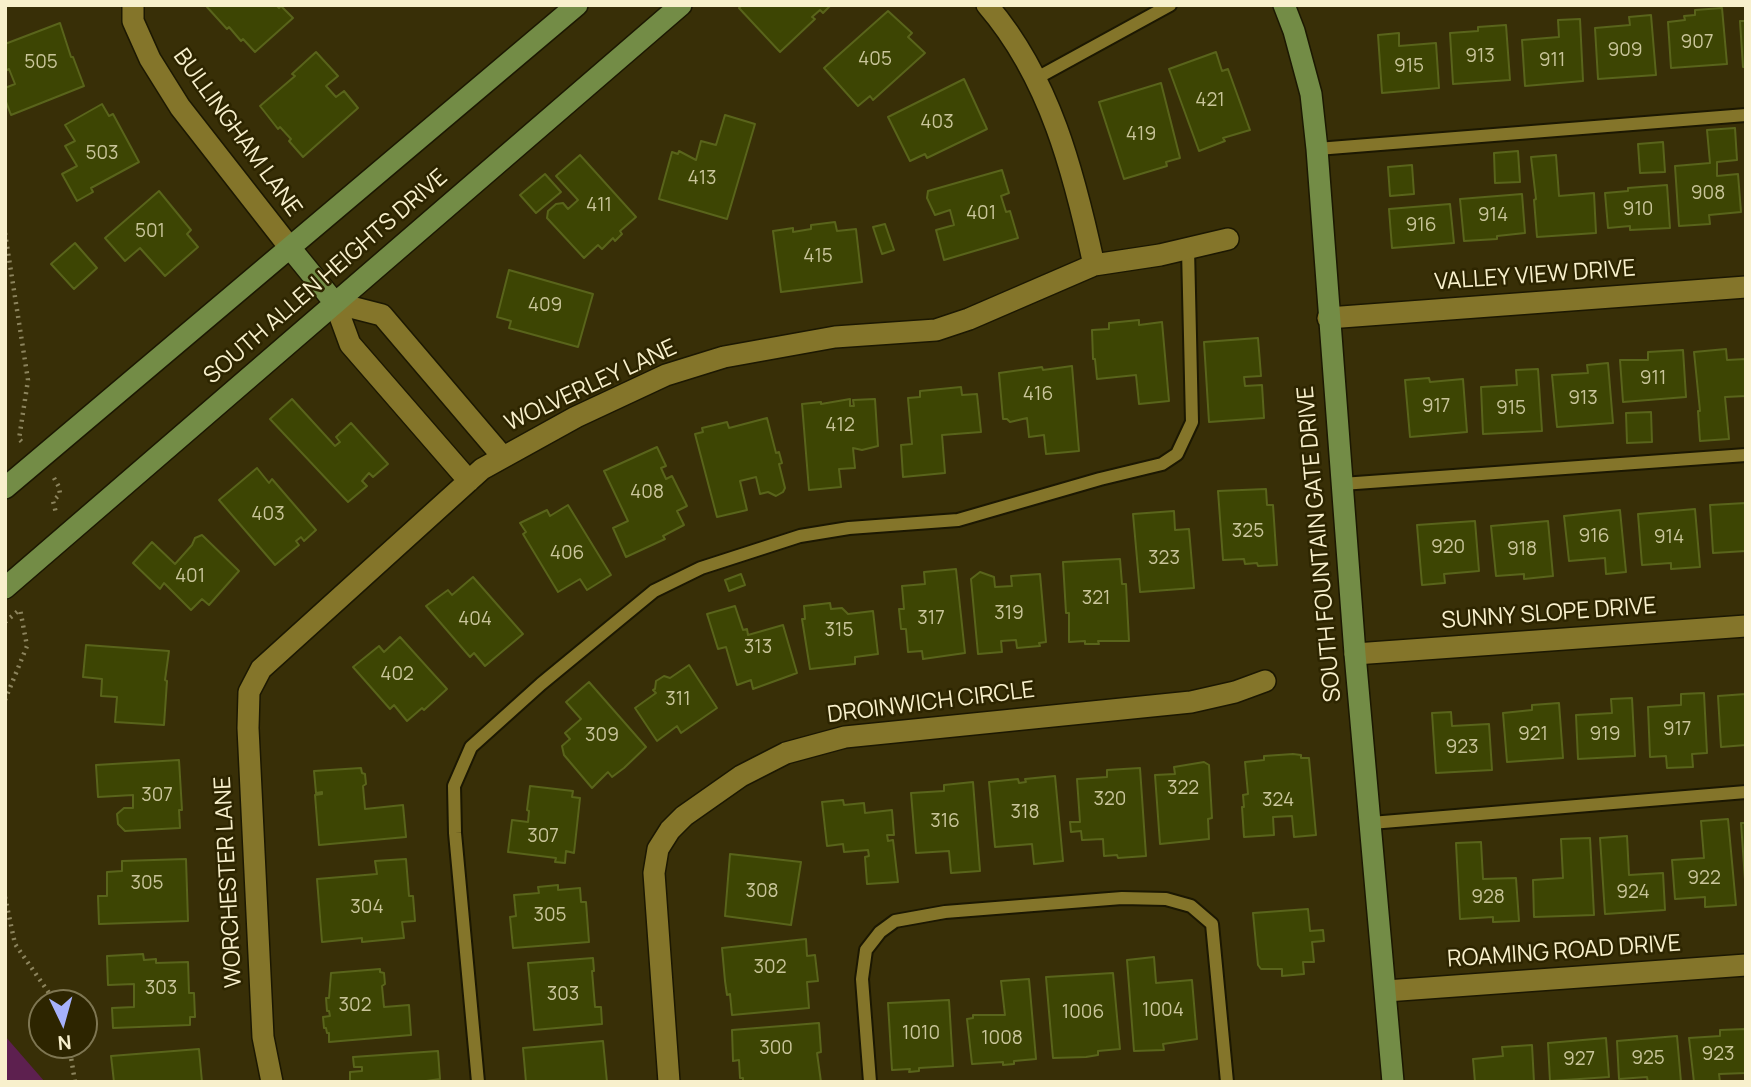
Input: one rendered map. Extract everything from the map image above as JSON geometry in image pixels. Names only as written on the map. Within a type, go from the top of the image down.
[{"type":"main road","name":"SOUTH ALLEN HEIGHTS DRIVE","points":[[5,488],[577,5]]},
{"type":"main road","name":"SOUTH ALLEN HEIGHTS DRIVE","points":[[5,588],[681,5]]},
{"type":"main road","name":"SOUTH FOUNTAIN GATE DRIVE","points":[[1284,5],[1311,94],[1317,149],[1355,654],[1393,1082]]},
{"type":"main road","points":[[291,249],[335,303]]},
{"type":"street","name":"BULLINGHAM LANE","points":[[133,5],[133,21],[150,59],[180,107],[291,249]]},
{"type":"street","points":[[987,5],[997,17],[1050,107],[1079,194],[1094,265]]},
{"type":"street","name":"WOLVERLEY LANE","points":[[255,680],[261,669],[482,469],[576,417],[666,375],[724,357],[835,337],[936,330],[1094,265],[1228,239]]},
{"type":"street","name":"VALLEY VIEW DRIVE","points":[[1328,318],[1746,287]]},
{"type":"street","points":[[335,303],[382,315],[503,457]]},
{"type":"street","points":[[335,303],[350,344],[469,481]]},
{"type":"street","name":"SUNNY SLOPE DRIVE","points":[[1355,654],[1746,626]]},
{"type":"street","name":"WORCHESTER LANE","points":[[255,680],[249,692],[248,741],[263,1037],[272,1082]]},
{"type":"street","name":"DROINWICH CIRCLE","points":[[669,1082],[654,873],[658,849],[670,830],[684,816],[741,776],[786,753],[845,737],[1191,702],[1235,692],[1265,681]]},
{"type":"street","name":"ROAMING ROAD DRIVE","points":[[1386,991],[1746,965]]},
{"type":"lane","points":[[1035,79],[1170,5]]},
{"type":"lane","points":[[1317,149],[1746,115]]},
{"type":"lane","points":[[478,1082],[455,833],[454,786],[471,747],[541,684],[654,591],[701,568],[800,536],[849,528],[958,520],[1162,464],[1177,454],[1192,422],[1188,248]]},
{"type":"lane","points":[[1342,484],[1746,455]]},
{"type":"lane","points":[[1371,822],[1746,792]]},
{"type":"lane","points":[[870,1082],[862,979],[866,950],[880,932],[895,921],[945,912],[1122,898],[1166,899],[1191,906],[1212,924],[1227,1082]]},
{"type":"path","points":[[5,233],[28,380],[19,439]]},
{"type":"path","points":[[53,477],[60,494],[53,500],[53,505],[62,520]]},
{"type":"path","points":[[5,622],[28,602]]},
{"type":"path","points":[[5,701],[27,646],[19,610]]},
{"type":"path","points":[[5,897],[15,944],[46,989]]},
{"type":"path","points":[[71,1059],[75,1082]]},
{"type":"shaded area","points":[[5,1036],[45,1082],[5,1082]]},
{"type":"building","points":[[276,5],[279,8],[281,6],[293,18],[255,52],[229,27],[227,29],[207,7]]},
{"type":"building","points":[[742,5],[831,5],[823,13],[820,10],[812,17],[815,19],[780,52],[739,8]]},
{"type":"building","points":[[1722,8],[1727,64],[1671,68],[1668,22],[1685,20],[1684,16],[1695,15],[1695,10]]},
{"type":"building","points":[[888,11],[912,33],[908,37],[925,53],[873,100],[870,96],[858,106],[824,68]]},
{"type":"building","points":[[1651,15],[1656,75],[1598,79],[1595,28],[1630,25],[1629,17]]},
{"type":"building","points":[[1580,19],[1583,81],[1525,86],[1522,40],[1559,37],[1558,20]]},
{"type":"building","points":[[1740,21],[1746,21],[1746,67],[1743,67]]},
{"type":"building","points":[[60,23],[84,86],[11,115],[5,99],[5,88],[15,84],[9,69],[5,71],[5,44]]},
{"type":"building","points":[[1506,25],[1510,80],[1453,84],[1450,33]]},
{"type":"building","points":[[1399,33],[1399,46],[1436,43],[1439,88],[1382,93],[1378,35]]},
{"type":"building","points":[[316,52],[338,76],[326,86],[336,97],[344,91],[358,108],[303,157],[289,141],[291,139],[280,127],[278,129],[260,106],[295,76],[292,74]]},
{"type":"building","points":[[1216,52],[1222,71],[1228,69],[1250,130],[1223,138],[1225,141],[1199,151],[1169,69]]},
{"type":"building","points":[[964,79],[987,129],[927,158],[925,154],[910,161],[888,117]]},
{"type":"building","points":[[1161,83],[1180,158],[1166,162],[1167,166],[1124,179],[1099,102]]},
{"type":"building","points":[[102,104],[109,116],[113,114],[139,162],[91,188],[93,192],[77,201],[62,174],[77,166],[65,146],[75,141],[65,125]]},
{"type":"building","points":[[725,115],[755,124],[727,219],[659,199],[672,152],[678,154],[679,151],[696,160],[701,141],[716,145]]},
{"type":"building","points":[[1735,128],[1737,160],[1717,162],[1717,176],[1738,174],[1741,212],[1709,215],[1710,224],[1679,226],[1675,166],[1710,163],[1707,130]]},
{"type":"building","points":[[1663,142],[1665,172],[1640,173],[1638,144]]},
{"type":"building","points":[[1518,151],[1520,182],[1495,183],[1494,153]]},
{"type":"building","points":[[580,155],[636,217],[620,231],[622,234],[615,241],[613,238],[602,249],[598,245],[584,258],[547,218],[548,211],[556,204],[563,203],[568,209],[578,200],[556,176]]},
{"type":"building","points":[[1556,155],[1559,196],[1594,193],[1596,233],[1537,237],[1531,157]]},
{"type":"building","points":[[1412,165],[1414,194],[1390,196],[1388,167]]},
{"type":"building","points":[[1002,170],[1009,193],[1001,196],[1006,212],[1010,211],[1018,238],[944,260],[936,230],[954,225],[950,210],[935,215],[927,198],[928,191]]},
{"type":"building","points":[[545,174],[561,192],[536,213],[520,195]]},
{"type":"building","points":[[1667,185],[1670,228],[1608,228],[1605,193]]},
{"type":"building","points":[[159,191],[191,230],[187,234],[198,247],[165,276],[140,248],[125,261],[105,238]]},
{"type":"building","points":[[1522,194],[1525,233],[1497,236],[1497,239],[1464,241],[1460,199]]},
{"type":"building","points":[[1450,204],[1454,243],[1392,248],[1389,209]]},
{"type":"building","points":[[835,222],[837,231],[856,229],[862,282],[781,292],[773,231],[793,228],[793,232],[811,229],[811,225]]},
{"type":"building","points":[[885,224],[894,250],[882,254],[873,227]]},
{"type":"building","points":[[75,243],[97,268],[74,289],[51,264]]},
{"type":"building","points":[[509,270],[593,294],[578,347],[509,328],[511,321],[497,317]]},
{"type":"building","points":[[1139,320],[1139,325],[1162,322],[1169,401],[1139,404],[1136,375],[1097,379],[1092,330],[1109,329],[1109,323]]},
{"type":"building","points":[[1258,338],[1261,376],[1244,377],[1245,386],[1262,385],[1264,418],[1209,422],[1204,342]]},
{"type":"building","points":[[1726,349],[1727,360],[1746,359],[1746,396],[1725,397],[1729,439],[1700,441],[1694,352]]},
{"type":"building","points":[[1683,350],[1686,397],[1623,402],[1620,360],[1648,360],[1648,352]]},
{"type":"building","points":[[1608,363],[1613,423],[1557,427],[1552,375],[1588,373],[1587,365]]},
{"type":"building","points":[[1072,366],[1079,451],[1046,454],[1044,435],[1029,437],[1027,418],[1010,422],[1003,419],[999,373]]},
{"type":"building","points":[[1538,369],[1542,431],[1483,434],[1481,387],[1517,385],[1516,370]]},
{"type":"building","points":[[1429,378],[1430,382],[1463,379],[1467,432],[1410,437],[1405,380]]},
{"type":"building","points":[[961,387],[962,395],[977,394],[981,432],[942,435],[945,473],[903,477],[901,445],[912,444],[908,398],[920,397],[920,391]]},
{"type":"building","points":[[292,399],[335,446],[340,442],[336,437],[351,423],[388,464],[373,477],[369,473],[362,481],[367,486],[348,502],[270,419]]},
{"type":"building","points":[[850,399],[850,406],[854,406],[853,400],[875,399],[878,446],[862,450],[853,448],[855,468],[839,469],[841,487],[809,490],[802,404]]},
{"type":"building","points":[[1651,412],[1652,442],[1627,443],[1626,413]]},
{"type":"building","points":[[767,418],[776,453],[779,452],[782,463],[779,464],[785,488],[783,492],[776,496],[768,492],[760,494],[756,477],[740,481],[747,510],[717,517],[695,434],[703,432],[702,428],[727,422],[729,428]]},
{"type":"building","points":[[657,447],[666,466],[661,468],[666,479],[672,476],[687,506],[677,511],[684,525],[663,536],[665,539],[626,557],[613,528],[628,521],[604,471]]},
{"type":"building","points":[[257,468],[269,483],[272,479],[316,530],[304,541],[301,537],[296,541],[299,545],[275,565],[219,500]]},
{"type":"building","points":[[1266,489],[1267,505],[1273,505],[1277,565],[1245,564],[1244,559],[1223,560],[1218,491]]},
{"type":"building","points":[[1746,503],[1746,551],[1713,553],[1710,505]]},
{"type":"building","points":[[568,505],[611,575],[587,590],[580,579],[558,592],[523,534],[526,532],[520,523],[547,510],[550,516]]},
{"type":"building","points":[[1695,509],[1700,567],[1671,569],[1671,563],[1642,565],[1638,514]]},
{"type":"building","points":[[1620,510],[1626,572],[1606,574],[1605,558],[1569,561],[1564,516]]},
{"type":"building","points":[[1174,511],[1175,530],[1189,529],[1194,588],[1140,592],[1133,514]]},
{"type":"building","points":[[1475,521],[1479,571],[1444,574],[1445,583],[1422,585],[1417,525]]},
{"type":"building","points":[[1548,521],[1553,576],[1524,579],[1524,574],[1496,576],[1491,526]]},
{"type":"building","points":[[202,535],[239,571],[209,605],[202,599],[191,610],[164,583],[160,589],[133,563],[152,542],[175,564],[195,538]]},
{"type":"building","points":[[1120,559],[1122,584],[1126,584],[1129,641],[1098,641],[1099,644],[1069,642],[1069,613],[1066,613],[1063,562]]},
{"type":"building","points":[[956,569],[965,653],[923,659],[922,651],[908,652],[906,629],[901,629],[899,609],[904,609],[902,586],[925,584],[924,572]]},
{"type":"building","points":[[980,572],[994,577],[995,587],[1012,586],[1011,576],[1040,574],[1046,642],[1039,643],[1040,646],[1017,648],[1016,640],[1001,641],[1002,652],[978,654],[971,579]]},
{"type":"building","points":[[741,574],[745,585],[729,591],[725,580]]},
{"type":"building","points":[[473,577],[523,634],[485,666],[474,653],[470,657],[426,606],[448,590],[452,595]]},
{"type":"building","points":[[830,603],[831,609],[842,608],[848,614],[873,611],[878,654],[855,657],[855,664],[810,669],[802,619],[805,619],[804,606]]},
{"type":"building","points":[[735,606],[743,630],[747,629],[748,635],[783,625],[797,673],[753,689],[751,680],[737,685],[726,647],[718,649],[707,614]]},
{"type":"building","points":[[400,637],[447,689],[407,721],[394,705],[390,709],[353,667],[379,646],[384,652]]},
{"type":"building","points":[[86,645],[169,651],[164,725],[115,722],[117,697],[101,696],[102,679],[83,677]]},
{"type":"building","points":[[689,665],[717,708],[681,733],[677,726],[657,741],[635,708],[656,693],[653,690],[656,681],[664,676],[670,678]]},
{"type":"building","points":[[589,682],[646,747],[624,768],[612,777],[608,772],[592,788],[564,755],[562,746],[570,739],[565,733],[581,719],[566,702]]},
{"type":"building","points":[[1704,693],[1707,753],[1692,754],[1693,767],[1667,768],[1666,756],[1650,757],[1648,707],[1681,705],[1681,694]]},
{"type":"building","points":[[1746,694],[1746,745],[1721,747],[1718,696]]},
{"type":"building","points":[[1632,698],[1635,756],[1578,759],[1576,715],[1612,713],[1611,699]]},
{"type":"building","points":[[1559,703],[1563,758],[1507,762],[1503,713],[1532,710],[1532,705]]},
{"type":"building","points":[[1451,712],[1452,726],[1489,724],[1492,770],[1436,773],[1432,713]]},
{"type":"building","points":[[1293,754],[1309,758],[1316,835],[1294,837],[1292,816],[1273,817],[1274,835],[1244,837],[1243,795],[1248,794],[1245,762],[1264,760],[1264,756]]},
{"type":"building","points":[[179,760],[182,810],[179,810],[180,828],[125,831],[118,824],[117,814],[124,808],[133,808],[133,795],[98,797],[96,765]]},
{"type":"building","points":[[1204,762],[1209,765],[1212,818],[1208,819],[1209,839],[1160,844],[1155,775],[1175,774],[1174,767]]},
{"type":"building","points":[[361,768],[366,784],[363,786],[365,809],[403,805],[406,837],[319,845],[315,795],[322,792],[316,793],[314,771]]},
{"type":"building","points":[[1140,768],[1146,856],[1104,856],[1103,839],[1082,840],[1081,831],[1071,832],[1070,822],[1080,822],[1077,779],[1107,777],[1107,770]]},
{"type":"building","points":[[1055,776],[1063,861],[1034,864],[1032,844],[995,847],[989,782],[1018,779],[1019,783],[1026,782],[1025,779]]},
{"type":"building","points":[[973,782],[980,871],[951,873],[949,851],[916,853],[911,793],[944,791],[944,785]]},
{"type":"building","points":[[530,786],[573,791],[572,797],[580,798],[574,853],[566,851],[565,863],[555,862],[556,858],[508,852],[512,820],[528,822]]},
{"type":"building","points":[[843,800],[844,805],[864,803],[865,813],[892,810],[894,835],[887,835],[888,841],[893,840],[898,882],[867,884],[865,857],[869,856],[868,850],[844,852],[843,844],[827,846],[822,802]]},
{"type":"building","points":[[1728,819],[1736,905],[1705,907],[1705,897],[1675,899],[1672,860],[1704,858],[1701,821]]},
{"type":"building","points":[[1741,823],[1746,823],[1746,894]]},
{"type":"building","points":[[1627,836],[1629,875],[1663,873],[1665,910],[1605,914],[1600,838]]},
{"type":"building","points":[[1590,838],[1594,915],[1534,917],[1533,880],[1563,878],[1561,839]]},
{"type":"building","points":[[1481,842],[1483,879],[1516,878],[1519,921],[1493,922],[1493,917],[1460,919],[1456,843]]},
{"type":"building","points":[[730,854],[801,862],[791,925],[725,916]]},
{"type":"building","points":[[186,859],[188,921],[99,924],[98,896],[107,896],[107,872],[122,871],[122,861]]},
{"type":"building","points":[[406,859],[409,896],[413,896],[415,921],[402,922],[404,938],[322,942],[317,879],[377,874],[375,861]]},
{"type":"building","points":[[558,885],[558,890],[580,888],[581,902],[586,902],[589,942],[513,948],[510,917],[516,916],[514,895],[539,893],[538,887]]},
{"type":"building","points":[[1308,909],[1310,931],[1323,930],[1324,941],[1312,942],[1314,962],[1303,962],[1304,974],[1282,976],[1282,969],[1261,969],[1258,965],[1253,913]]},
{"type":"building","points":[[806,939],[807,956],[815,955],[818,981],[807,982],[809,1008],[732,1015],[722,948]]},
{"type":"building","points":[[143,954],[144,960],[156,959],[156,963],[188,962],[189,993],[194,993],[195,1017],[190,1017],[190,1025],[113,1028],[112,1008],[134,1007],[134,984],[108,985],[107,956]]},
{"type":"building","points":[[1154,957],[1156,983],[1192,980],[1197,1039],[1163,1044],[1164,1050],[1134,1051],[1127,960]]},
{"type":"building","points":[[593,958],[595,1007],[601,1007],[602,1024],[534,1030],[528,963]]},
{"type":"building","points":[[380,969],[380,972],[384,973],[384,1007],[409,1005],[411,1035],[329,1042],[329,1033],[324,1028],[323,1017],[330,1016],[326,998],[329,998],[331,973]]},
{"type":"building","points":[[1113,973],[1120,1049],[1098,1051],[1098,1055],[1086,1057],[1053,1058],[1046,977]]},
{"type":"building","points":[[1029,979],[1036,1059],[1003,1065],[1003,1062],[972,1064],[967,1019],[973,1018],[973,1015],[1005,1015],[1001,981]]},
{"type":"building","points":[[949,1000],[953,1066],[919,1068],[919,1071],[909,1072],[910,1069],[892,1070],[888,1003]]},
{"type":"building","points":[[819,1023],[821,1052],[817,1053],[821,1082],[743,1082],[743,1078],[740,1078],[739,1060],[733,1061],[732,1030]]},
{"type":"building","points":[[1746,1029],[1746,1073],[1719,1074],[1720,1082],[1694,1082],[1689,1038],[1720,1036],[1720,1030]]},
{"type":"building","points":[[1677,1036],[1681,1082],[1648,1082],[1647,1077],[1619,1079],[1617,1041]]},
{"type":"building","points":[[1606,1038],[1609,1077],[1550,1081],[1548,1043]]},
{"type":"building","points":[[603,1041],[607,1082],[526,1082],[523,1048]]},
{"type":"building","points":[[1532,1045],[1534,1082],[1475,1082],[1473,1059],[1503,1056],[1502,1047]]},
{"type":"building","points":[[199,1049],[202,1082],[114,1082],[111,1056]]},
{"type":"building","points":[[438,1051],[440,1079],[419,1082],[350,1082],[350,1072],[362,1071],[362,1067],[354,1067],[353,1057]]}]
